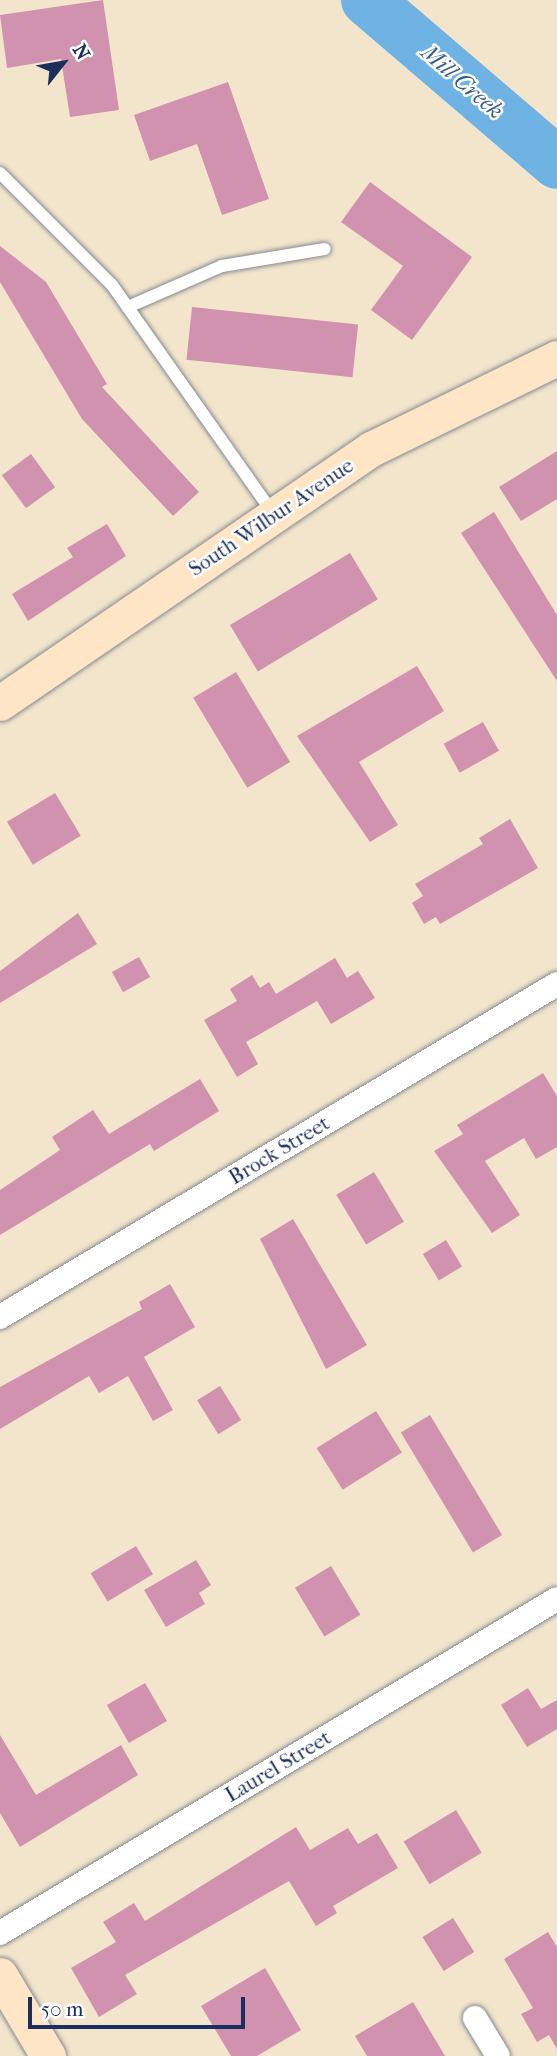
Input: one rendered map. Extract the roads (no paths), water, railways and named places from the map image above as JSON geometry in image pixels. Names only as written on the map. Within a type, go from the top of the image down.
[{"type":"main road","name":"South Wilbur Avenue","points":[[1,699],[382,443],[557,358]]},
{"type":"main road","points":[[0,1975],[48,2056]]},
{"type":"street","name":"Brock Street","points":[[0,1317],[557,984]]},
{"type":"street","name":"Laurel Street","points":[[0,1933],[557,1599]]},
{"type":"street","points":[[475,2018],[498,2056]]},
{"type":"lane","points":[[0,173],[68,236],[128,307],[274,515]]},
{"type":"lane","points":[[128,307],[222,266],[325,249]]},
{"type":"waterway","name":"Mill Creek","points":[[367,0],[557,163]]}]
